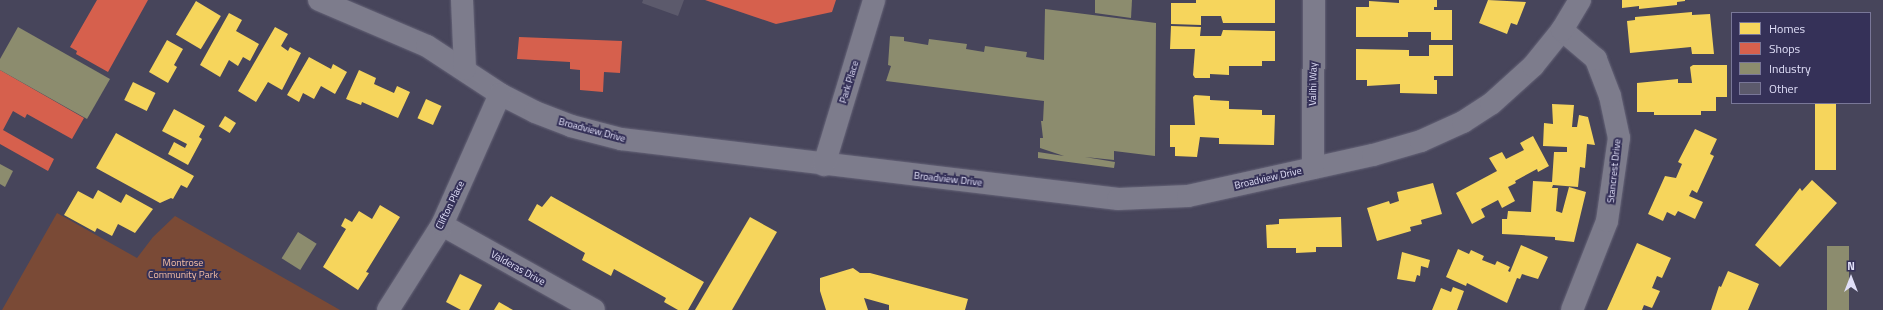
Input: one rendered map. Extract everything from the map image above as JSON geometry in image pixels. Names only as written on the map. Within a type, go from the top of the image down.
[{"type":"street","name":"Broadview Drive","points":[[319,0],[427,46],[465,69],[500,94],[571,126],[620,139],[824,165],[1118,199],[1188,196],[1313,168],[1421,141],[1464,122],[1510,88],[1562,30]]},
{"type":"street","points":[[462,0],[465,69]]},
{"type":"street","name":"Park Place","points":[[824,165],[874,0]]},
{"type":"street","name":"Valihi Way","points":[[1313,168],[1314,0]]},
{"type":"street","points":[[1562,30],[1580,0]]},
{"type":"street","name":"Stancrest Drive","points":[[1562,30],[1596,59],[1610,96],[1619,138],[1608,221],[1572,310]]},
{"type":"street","name":"Clifton Place","points":[[388,310],[442,225],[500,94]]},
{"type":"street","name":"Valderas Drive","points":[[442,225],[594,310]]},
{"type":"green space","name":"Montrose Community Park","points":[[57,213],[137,258],[153,237],[175,216],[340,310],[2,310]]},
{"type":"building: Homes","points":[[1196,0],[1275,0],[1275,23],[1223,23],[1221,16],[1201,16],[1201,25],[1171,24],[1171,3],[1196,3]]},
{"type":"building: Homes","points":[[1399,0],[1437,0],[1437,7],[1434,7],[1434,10],[1452,10],[1452,40],[1431,40],[1431,32],[1408,32],[1408,37],[1356,37],[1356,7],[1369,7],[1369,1],[1399,3]]},
{"type":"building: Homes","points":[[1488,0],[1526,2],[1517,25],[1511,23],[1507,34],[1479,23]]},
{"type":"building: Homes","points":[[1622,0],[1685,1],[1677,2],[1677,5],[1639,9],[1639,6],[1622,8]]},
{"type":"building: Homes","points":[[196,1],[221,16],[201,49],[176,34]]},
{"type":"building: Homes","points":[[1692,12],[1692,15],[1710,14],[1714,54],[1692,54],[1691,47],[1630,53],[1627,21],[1635,20],[1635,17]]},
{"type":"building: Homes","points":[[229,13],[242,20],[236,31],[259,44],[250,61],[243,57],[238,66],[229,60],[220,77],[200,65]]},
{"type":"building: Homes","points":[[1171,26],[1201,27],[1200,36],[1221,36],[1223,30],[1275,31],[1275,61],[1262,61],[1262,66],[1229,66],[1229,75],[1210,74],[1210,78],[1195,78],[1193,75],[1195,49],[1170,49]]},
{"type":"building: Homes","points":[[275,27],[288,34],[281,46],[288,51],[290,47],[301,53],[282,90],[268,82],[256,102],[238,91]]},
{"type":"building: Homes","points":[[167,40],[183,49],[174,65],[177,67],[168,83],[149,72]]},
{"type":"building: Homes","points":[[1429,45],[1453,45],[1453,76],[1434,76],[1434,80],[1437,80],[1437,94],[1400,93],[1400,84],[1367,86],[1367,80],[1356,80],[1356,49],[1409,50],[1409,56],[1429,56]]},
{"type":"building: Homes","points":[[309,57],[331,69],[333,64],[347,72],[335,94],[321,86],[314,99],[303,93],[299,102],[287,95]]},
{"type":"building: Homes","points":[[1693,65],[1727,65],[1727,97],[1716,97],[1716,111],[1701,111],[1701,115],[1654,115],[1654,112],[1637,112],[1637,83],[1678,79],[1678,83],[1692,83],[1690,67]]},
{"type":"building: Homes","points":[[359,70],[376,78],[374,84],[394,93],[397,86],[410,92],[398,118],[362,102],[361,105],[346,99]]},
{"type":"building: Homes","points":[[133,82],[155,93],[147,111],[124,100]]},
{"type":"building: Homes","points":[[1195,95],[1210,96],[1210,100],[1229,101],[1229,109],[1262,110],[1262,115],[1275,115],[1274,145],[1219,144],[1219,138],[1200,137],[1197,157],[1175,156],[1175,147],[1170,147],[1170,125],[1195,125],[1193,97]]},
{"type":"building: Homes","points":[[426,99],[442,106],[433,125],[417,118]]},
{"type":"building: Homes","points":[[1552,104],[1574,105],[1572,127],[1577,127],[1579,115],[1588,117],[1595,145],[1587,144],[1585,168],[1580,167],[1578,187],[1553,185],[1552,188],[1558,188],[1556,211],[1562,213],[1569,187],[1586,192],[1574,242],[1555,240],[1555,237],[1502,234],[1502,219],[1507,219],[1508,211],[1531,212],[1533,181],[1552,182],[1554,152],[1567,152],[1567,147],[1543,146],[1544,123],[1553,124]]},
{"type":"building: Homes","points":[[1815,104],[1836,104],[1836,170],[1815,170]]},
{"type":"building: Homes","points":[[174,109],[205,126],[199,137],[202,139],[188,165],[168,154],[174,142],[185,148],[187,144],[162,131]]},
{"type":"building: Homes","points":[[225,116],[236,123],[230,133],[219,126]]},
{"type":"building: Homes","points":[[1695,129],[1717,139],[1710,154],[1714,156],[1697,193],[1692,190],[1689,196],[1703,202],[1695,219],[1678,211],[1675,216],[1667,212],[1663,221],[1648,214],[1665,176],[1676,178],[1682,164],[1678,162]]},
{"type":"building: Homes","points":[[116,133],[194,176],[187,188],[181,185],[173,199],[171,198],[160,203],[96,168]]},
{"type":"building: Homes","points":[[1533,136],[1549,166],[1538,172],[1537,169],[1515,181],[1516,183],[1508,187],[1515,201],[1502,208],[1498,200],[1481,209],[1485,217],[1472,224],[1456,193],[1497,171],[1489,158],[1502,152],[1506,159],[1524,150],[1520,143]]},
{"type":"building: Homes","points":[[1812,180],[1837,203],[1780,267],[1755,245],[1800,188],[1802,191]]},
{"type":"building: Homes","points":[[1433,183],[1442,214],[1421,220],[1422,224],[1410,227],[1411,231],[1377,241],[1367,208],[1389,201],[1390,204],[1399,201],[1397,192]]},
{"type":"building: Homes","points":[[98,190],[121,203],[126,194],[153,209],[135,233],[118,224],[112,236],[97,228],[95,232],[64,215],[78,191],[93,199]]},
{"type":"building: Homes","points":[[551,196],[704,282],[688,310],[678,310],[664,302],[666,298],[614,269],[611,276],[582,260],[585,253],[528,220],[537,204],[542,207]]},
{"type":"building: Homes","points":[[380,205],[400,217],[366,272],[369,273],[358,290],[323,267],[346,229],[341,226],[345,218],[352,222],[359,211],[372,219]]},
{"type":"building: Homes","points":[[750,217],[777,232],[732,310],[695,310]]},
{"type":"building: Homes","points":[[1341,217],[1342,247],[1316,247],[1316,252],[1296,253],[1296,248],[1267,248],[1266,225],[1279,224],[1279,219]]},
{"type":"building: Homes","points":[[1637,243],[1671,258],[1662,278],[1657,276],[1652,288],[1660,291],[1652,308],[1644,305],[1642,310],[1607,310]]},
{"type":"building: Homes","points":[[1521,245],[1548,257],[1538,279],[1522,274],[1520,279],[1517,278],[1507,303],[1467,283],[1466,286],[1446,277],[1458,249],[1469,254],[1471,250],[1484,256],[1482,260],[1495,265],[1497,261],[1510,267],[1508,271],[1510,272]]},
{"type":"building: Homes","points":[[1402,252],[1430,260],[1428,268],[1421,266],[1420,276],[1417,275],[1415,282],[1397,279]]},
{"type":"building: Homes","points":[[853,268],[860,273],[870,273],[968,299],[965,310],[889,310],[889,305],[864,298],[868,310],[826,310],[820,291],[820,278]]},
{"type":"building: Homes","points":[[1728,271],[1759,284],[1748,310],[1711,310],[1719,286],[1721,287]]},
{"type":"building: Homes","points":[[460,274],[482,285],[469,310],[461,310],[446,302]]},
{"type":"building: Homes","points":[[1453,287],[1464,291],[1457,310],[1432,310],[1441,288],[1451,292]]},
{"type":"building: Homes","points":[[499,302],[513,310],[494,310]]},
{"type":"building: Shops","points":[[97,0],[148,0],[108,72],[76,54],[77,51],[70,47]]},
{"type":"building: Shops","points":[[705,0],[836,0],[832,12],[776,24]]},
{"type":"building: Shops","points":[[519,37],[622,41],[620,73],[604,72],[603,92],[580,90],[580,70],[570,69],[570,62],[517,59]]},
{"type":"building: Shops","points":[[0,70],[84,118],[72,139],[27,114],[25,118],[13,111],[3,130],[54,159],[48,171],[0,144]]},
{"type":"building: Industry","points":[[1095,0],[1132,0],[1131,18],[1095,13]]},
{"type":"building: Industry","points":[[1045,9],[1156,23],[1155,156],[1114,151],[1114,160],[1085,157],[1115,162],[1114,168],[1038,158],[1038,152],[1064,156],[1040,148],[1040,138],[1043,138],[1041,121],[1043,121],[1044,101],[886,81],[891,66],[888,65],[890,36],[904,37],[904,41],[928,45],[929,39],[967,44],[966,49],[984,52],[985,46],[1027,52],[1026,57],[1044,60]]},
{"type":"building: Industry","points":[[18,27],[110,79],[87,119],[0,70],[0,59]]},
{"type":"building: Industry","points":[[0,164],[13,171],[5,187],[0,184]]},
{"type":"building: Industry","points":[[298,232],[317,244],[300,270],[282,258]]},
{"type":"building: Industry","points":[[1827,246],[1849,246],[1849,310],[1827,310]]},
{"type":"building: Other","points":[[643,0],[684,0],[678,16],[642,3]]}]
